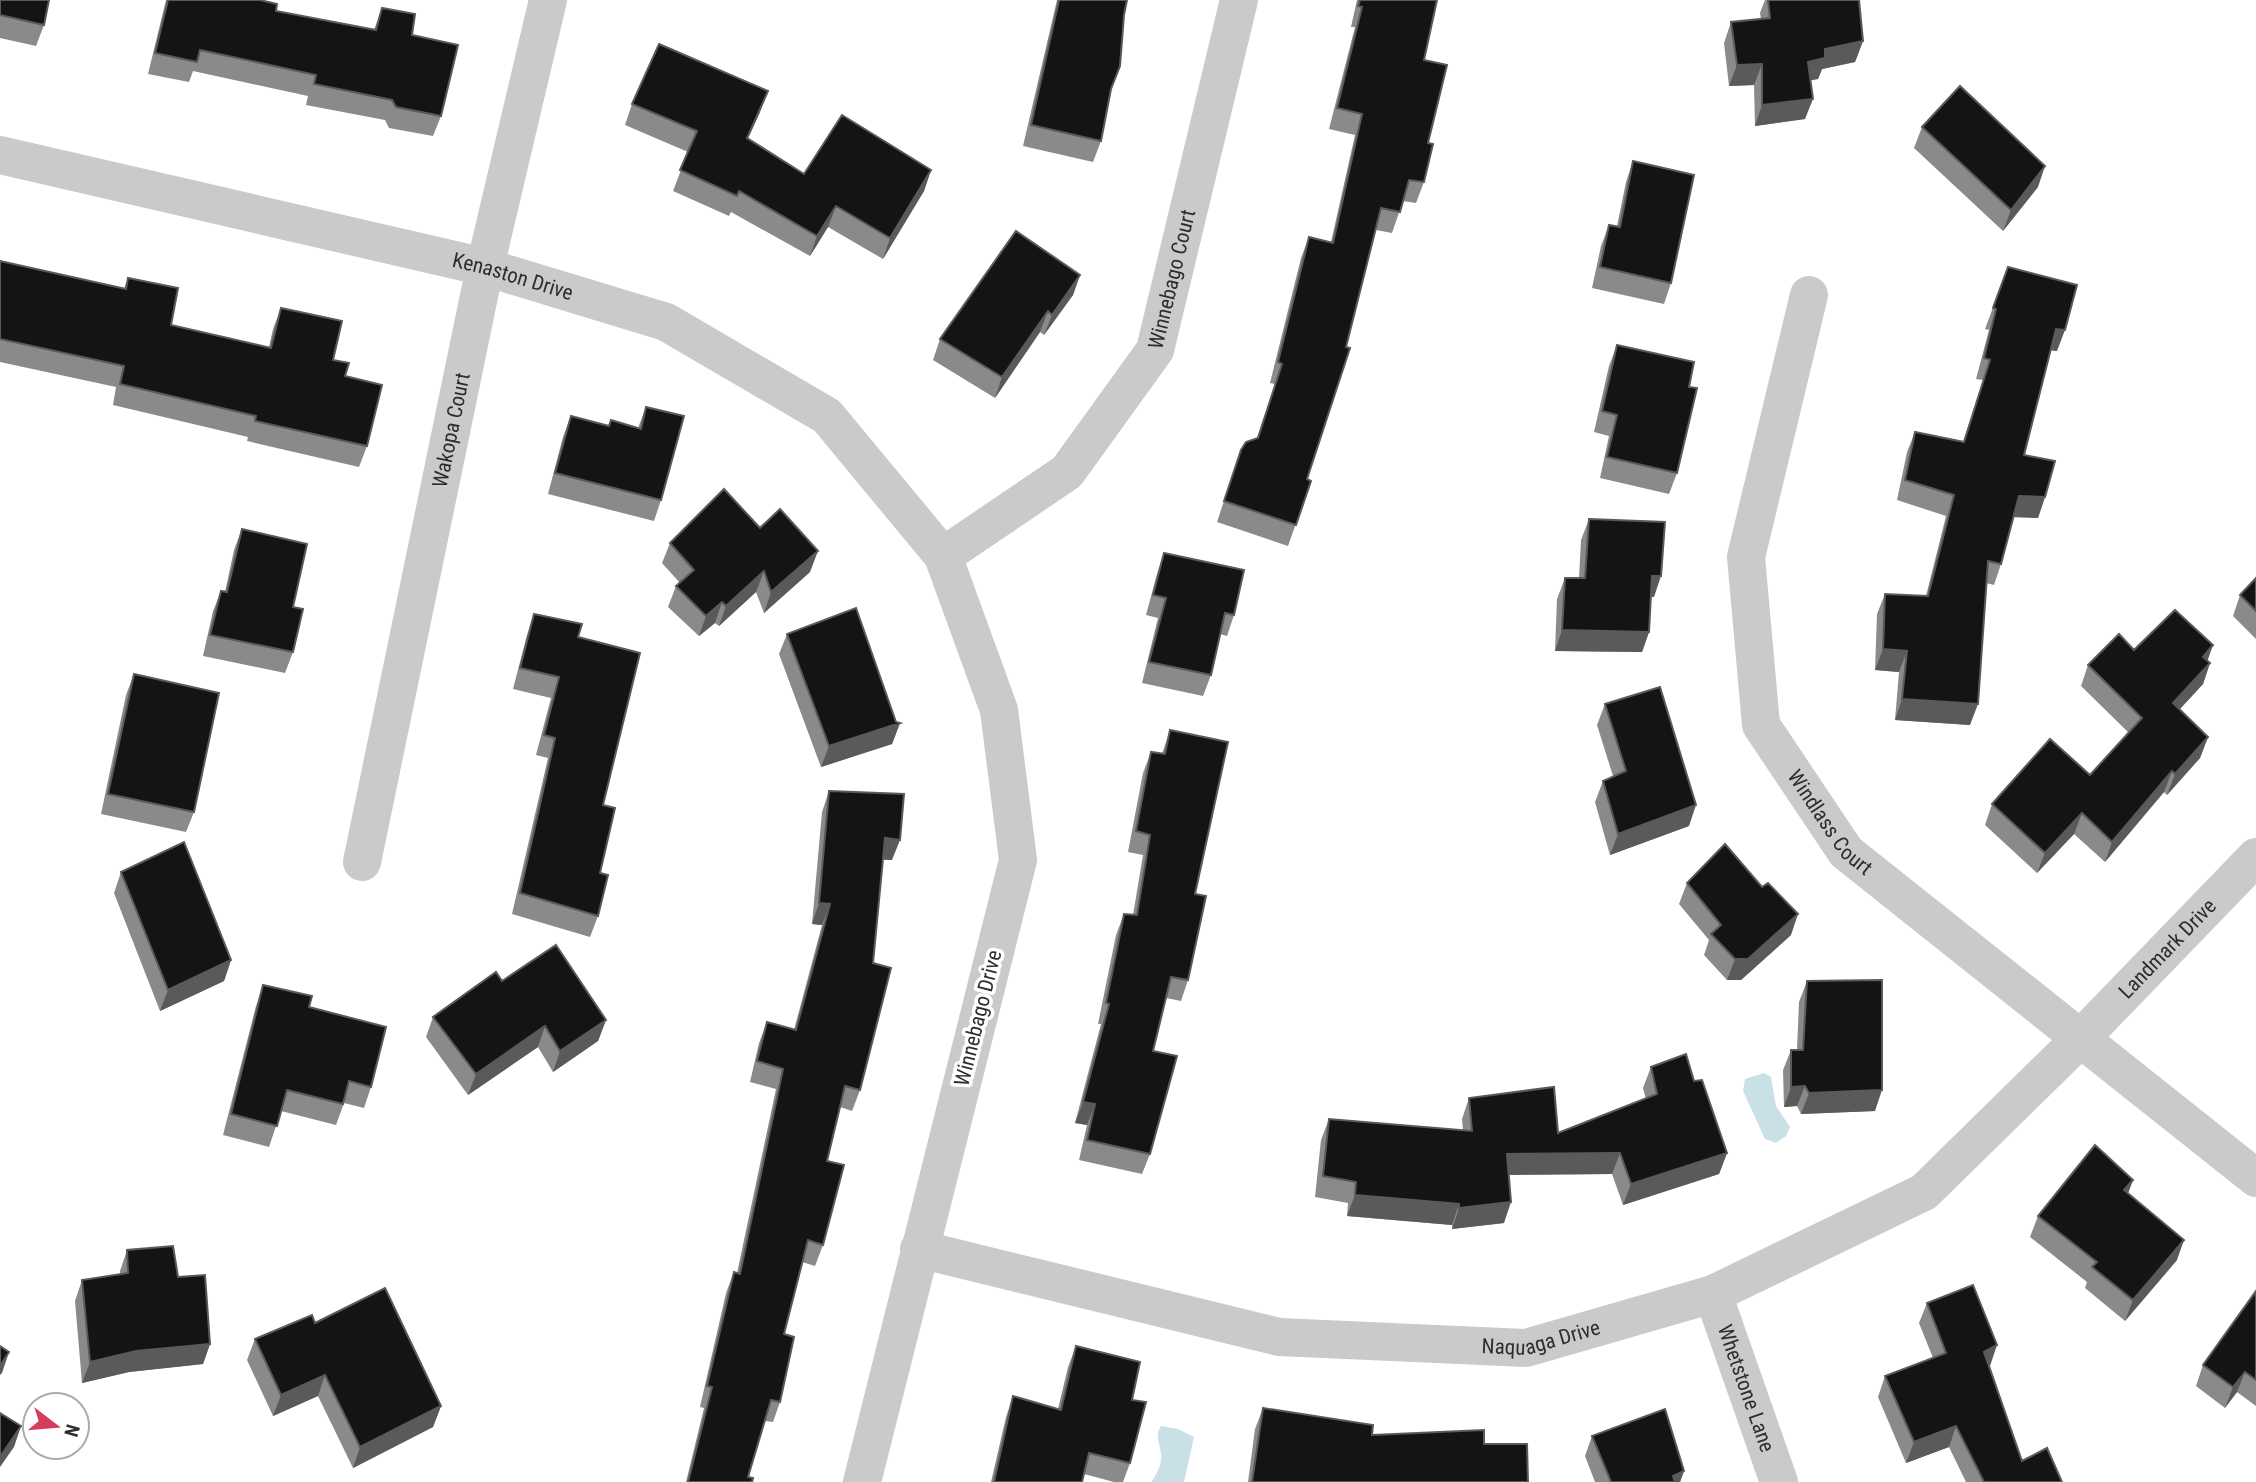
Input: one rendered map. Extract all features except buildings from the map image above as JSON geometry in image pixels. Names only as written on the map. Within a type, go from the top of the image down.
[{"type":"street","name":"Wakopa Court","points":[[362,862],[485,267],[548,0]]},
{"type":"street","name":"Winnebago Court","points":[[943,556],[1067,472],[1155,350],[1239,0]]},
{"type":"street","name":"Kenaston Drive","points":[[0,155],[485,267],[666,322],[827,416],[943,556]]},
{"type":"street","name":"Windlass Court","points":[[1809,295],[1746,557],[1761,725],[1846,852],[2256,1178]]},
{"type":"street","name":"Winnebago Drive","points":[[862,1482],[1018,860],[999,710],[943,556]]},
{"type":"street","name":"Landmark Drive","points":[[2080,1039],[2256,857]]},
{"type":"street","name":"Naquaga Drive","points":[[919,1249],[1279,1337],[1526,1348],[1713,1294],[1924,1192],[2080,1039]]},
{"type":"street","name":"Whetstone Lane","points":[[1713,1294],[1779,1482]]},
{"type":"water","points":[[1764,1073],[1771,1077],[1776,1106],[1790,1127],[1786,1136],[1776,1143],[1765,1139],[1743,1091],[1745,1079]]},
{"type":"water","points":[[1161,1426],[1178,1429],[1194,1437],[1184,1482],[1151,1482],[1160,1463],[1158,1434]]}]
